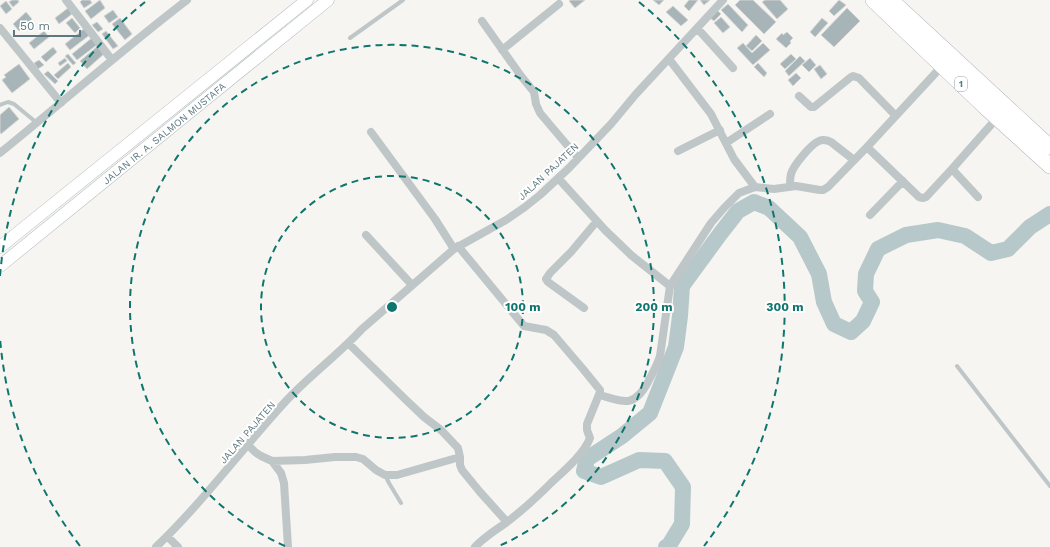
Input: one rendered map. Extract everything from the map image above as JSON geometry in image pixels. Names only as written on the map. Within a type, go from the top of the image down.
[{"type":"highway","name":"1","points":[[873,0],[997,118],[1050,166]]},
{"type":"highway","name":"1","points":[[891,0],[1050,147]]},
{"type":"street","points":[[66,0],[112,60]]},
{"type":"street","name":"JALAN IR. A. SALMON MUSTAFA","points":[[0,247],[307,0]]},
{"type":"street","name":"JALAN IR. A. SALMON MUSTAFA","points":[[0,266],[328,0]]},
{"type":"street","name":"JALAN PAJATEN","points":[[156,547],[227,471],[290,397],[360,332],[456,247],[506,220],[530,203],[558,178],[611,124],[636,94],[723,0]]},
{"type":"street","points":[[0,153],[38,123],[180,2]]},
{"type":"street","points":[[502,50],[560,4]]},
{"type":"street","points":[[482,21],[534,92],[536,104],[540,113],[578,158]]},
{"type":"street","points":[[0,28],[61,103]]},
{"type":"street","points":[[697,28],[733,68]]},
{"type":"street","points":[[669,59],[700,99],[720,130],[734,159],[755,187]]},
{"type":"street","points":[[600,395],[623,401],[629,401],[636,398],[643,391],[657,365],[660,356],[670,286],[711,224],[739,193],[755,187],[774,189],[796,186],[823,190],[828,187],[942,66]]},
{"type":"street","points":[[799,96],[814,107],[851,77],[855,77],[859,78],[896,116]]},
{"type":"street","points":[[726,143],[770,114]]},
{"type":"street","points":[[867,147],[922,198],[926,197],[952,170],[997,118]]},
{"type":"street","points":[[678,151],[720,130]]},
{"type":"street","points":[[371,132],[456,247],[524,326],[546,330],[554,335],[600,390],[600,395],[587,424],[587,430],[590,438],[582,452],[526,507],[480,541],[475,547]]},
{"type":"street","points":[[790,187],[791,174],[794,168],[814,143],[819,140],[827,140],[831,142],[854,160]]},
{"type":"street","points":[[952,170],[978,197]]},
{"type":"street","points":[[558,178],[597,221],[631,255],[670,286]]},
{"type":"street","points":[[870,215],[903,181]]},
{"type":"street","points":[[584,308],[546,279],[597,221]]},
{"type":"street","points":[[366,235],[412,286]]},
{"type":"street","points":[[348,343],[424,417],[441,430],[458,448],[462,470],[507,522]]},
{"type":"street","points":[[248,445],[261,456],[272,461],[356,457],[363,459],[376,470],[385,475],[397,475],[460,457]]},
{"type":"street","points":[[272,461],[281,472],[284,483],[288,547]]},
{"type":"street","points":[[167,536],[178,547]]},
{"type":"lane","points":[[350,38],[403,0]]},
{"type":"lane","points":[[0,105],[8,102],[14,104],[38,123]]},
{"type":"lane","points":[[957,366],[1050,486]]},
{"type":"lane","points":[[385,475],[401,504]]},
{"type":"building","points":[[12,0],[18,0],[19,2],[13,7],[9,2]]},
{"type":"building","points":[[82,0],[90,0],[92,3],[84,8],[80,2]]},
{"type":"building","points":[[100,0],[105,8],[91,19],[85,11]]},
{"type":"building","points":[[585,0],[575,8],[569,1]]},
{"type":"building","points":[[653,0],[664,0],[659,5]]},
{"type":"building","points":[[689,0],[698,0],[689,11],[684,6]]},
{"type":"building","points":[[700,0],[710,0],[704,5]]},
{"type":"building","points":[[740,0],[753,0],[776,22],[764,34],[735,5]]},
{"type":"building","points":[[765,0],[780,0],[788,9],[777,19],[762,2]]},
{"type":"building","points":[[839,0],[846,5],[834,16],[829,11]]},
{"type":"building","points":[[6,1],[12,9],[6,14],[0,6]]},
{"type":"building","points":[[728,4],[748,25],[742,32],[721,10]]},
{"type":"building","points":[[673,6],[688,20],[681,26],[666,12]]},
{"type":"building","points":[[68,8],[72,14],[59,24],[55,18]]},
{"type":"building","points":[[847,8],[860,21],[834,47],[821,35]]},
{"type":"building","points":[[113,10],[118,17],[109,23],[104,16]]},
{"type":"building","points":[[717,10],[721,14],[714,21],[710,18]]},
{"type":"building","points":[[26,12],[32,19],[19,31],[13,24]]},
{"type":"building","points":[[721,17],[730,27],[723,33],[714,23]]},
{"type":"building","points":[[72,18],[80,28],[75,33],[66,23]]},
{"type":"building","points":[[120,18],[132,34],[125,40],[112,24]]},
{"type":"building","points":[[822,18],[828,23],[815,37],[810,32]]},
{"type":"building","points":[[97,22],[103,29],[98,32],[92,25]]},
{"type":"building","points":[[86,27],[91,34],[70,50],[65,44]]},
{"type":"building","points":[[44,31],[49,37],[34,49],[29,43]]},
{"type":"building","points":[[106,31],[118,46],[113,49],[102,34]]},
{"type":"building","points":[[787,32],[793,38],[790,41],[791,43],[786,48],[776,39],[782,33],[783,35]]},
{"type":"building","points":[[756,35],[762,41],[752,51],[746,46]]},
{"type":"building","points":[[93,37],[98,44],[77,60],[72,54]]},
{"type":"building","points":[[743,43],[752,53],[763,43],[770,50],[753,65],[737,48]]},
{"type":"building","points":[[99,45],[105,53],[87,69],[80,61]]},
{"type":"building","points":[[53,47],[57,52],[46,62],[41,57]]},
{"type":"building","points":[[68,54],[76,63],[73,65],[65,56]]},
{"type":"building","points":[[791,54],[796,59],[785,69],[780,64]]},
{"type":"building","points":[[800,56],[805,61],[789,76],[785,71]]},
{"type":"building","points":[[65,58],[67,61],[60,66],[58,63]]},
{"type":"building","points":[[810,58],[816,65],[809,72],[802,65]]},
{"type":"building","points":[[39,60],[44,65],[38,69],[34,63]]},
{"type":"building","points":[[68,63],[71,67],[58,79],[54,75]]},
{"type":"building","points":[[758,63],[767,73],[764,77],[754,67]]},
{"type":"building","points":[[19,64],[30,79],[12,93],[2,80],[6,77],[4,75]]},
{"type":"building","points":[[820,65],[827,74],[821,79],[814,69]]},
{"type":"building","points":[[48,71],[58,81],[55,84],[44,74]]},
{"type":"building","points":[[796,73],[801,78],[793,86],[788,80]]},
{"type":"building","points":[[9,107],[19,119],[1,134],[0,115]]},
{"type":"waterway","points":[[666,547],[668,547],[682,524],[683,487],[665,461],[639,460],[601,477],[584,471],[587,459],[622,436],[650,413],[676,347],[682,286],[738,211],[754,202],[769,208],[800,237],[819,274],[824,302],[834,324],[851,332],[863,321],[872,302],[865,291],[866,274],[878,249],[906,235],[938,230],[965,236],[991,253],[1008,249],[1030,227],[1050,214]]}]
